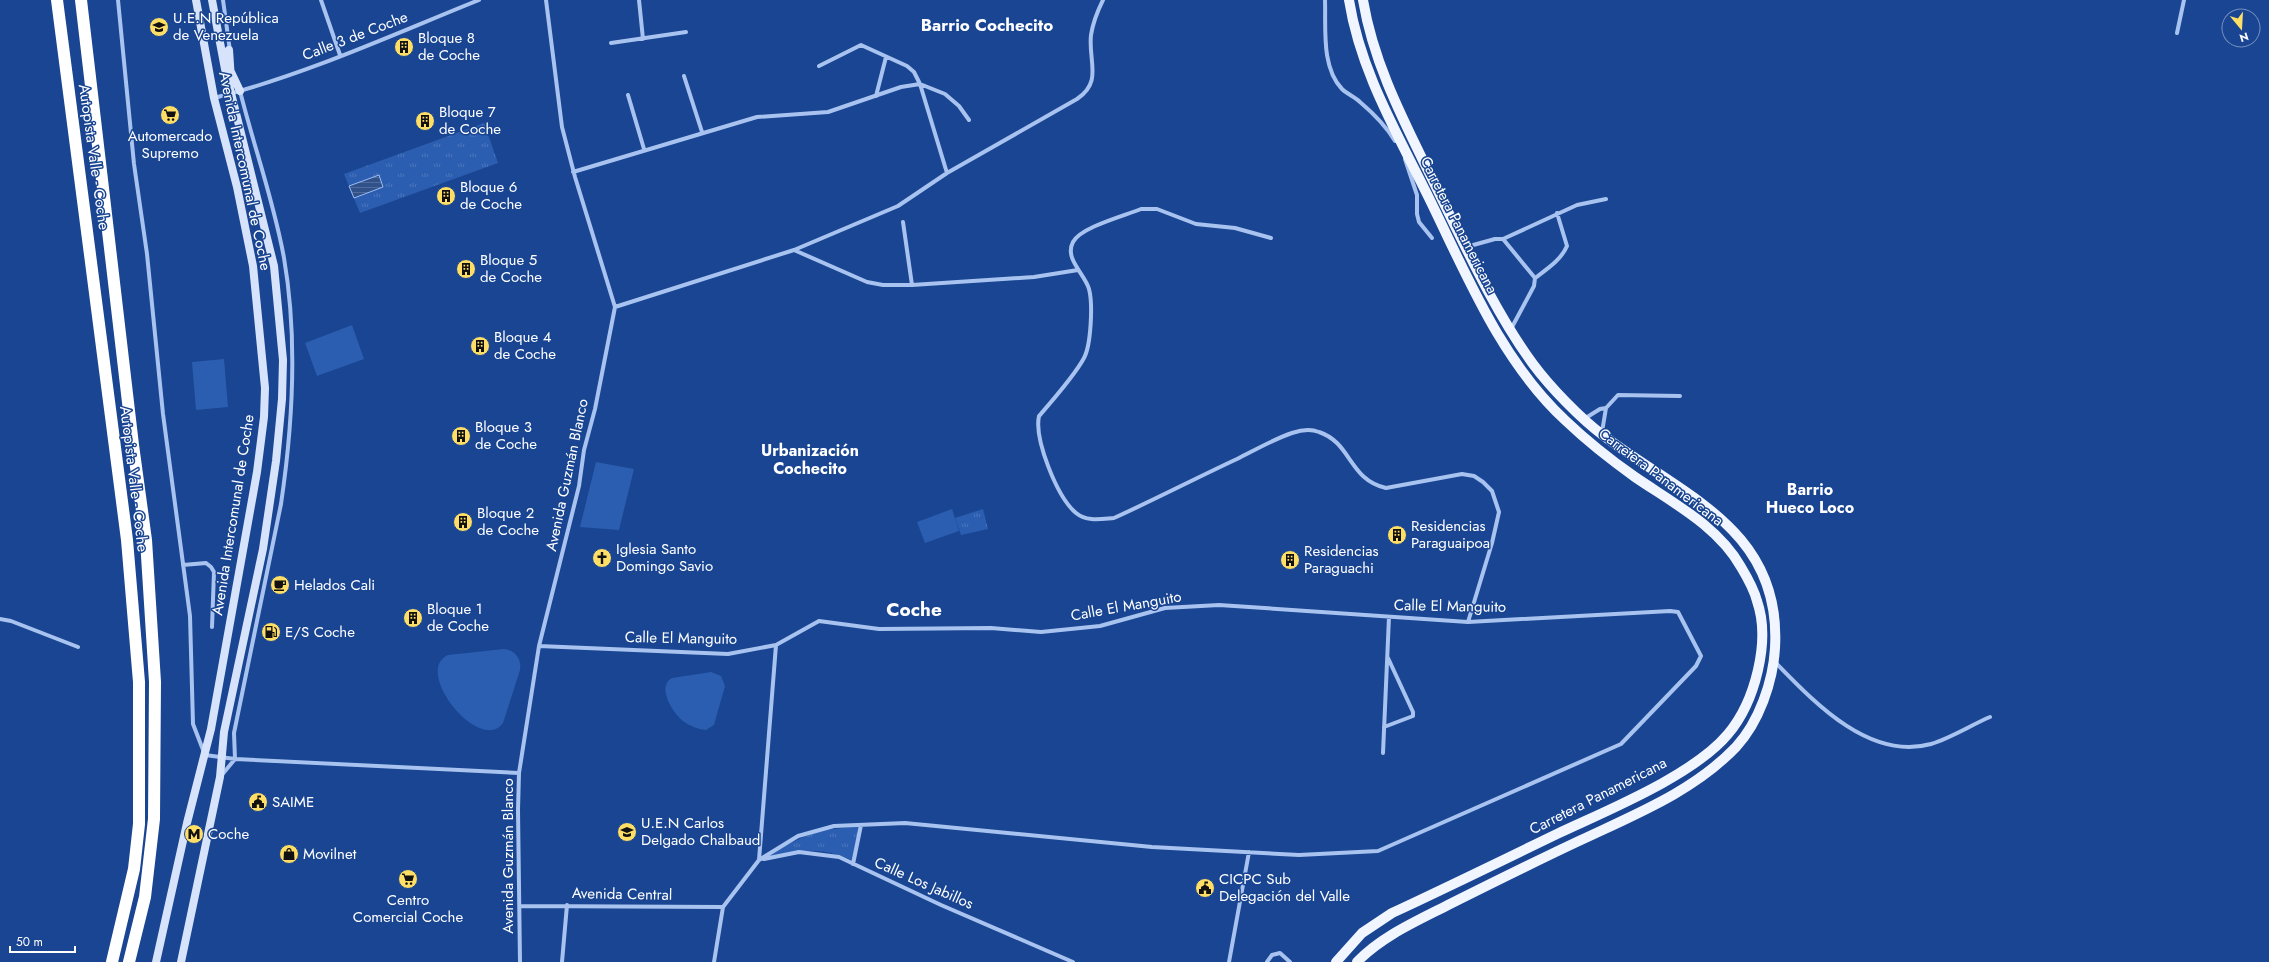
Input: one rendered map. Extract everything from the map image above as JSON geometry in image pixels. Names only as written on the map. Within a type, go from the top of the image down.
[{"type":"highway","name":"Autopista Valle - Coche","points":[[57,0],[127,540],[139,682],[139,824],[134,869],[112,962]]},
{"type":"highway","name":"Autopista Valle - Coche","points":[[81,0],[132,445],[146,540],[155,682],[154,819],[145,897],[129,962]]},
{"type":"main road","name":"Avenida Intercomunal de Coche","points":[[156,962],[187,823],[205,755],[258,465],[264,417],[265,388],[253,266],[237,187],[214,98],[196,0]]},
{"type":"main road","name":"Avenida Intercomunal de Coche","points":[[181,962],[220,777],[220,758],[224,732],[263,549],[272,492],[282,399],[283,360],[274,266],[231,94],[226,51],[212,0]]},
{"type":"main road","name":"Carretera Panamericana","points":[[1336,962],[1362,932],[1392,913],[1626,802],[1709,753],[1728,735],[1746,706],[1754,685],[1760,658],[1762,628],[1758,602],[1733,555],[1726,545],[1696,518],[1616,463],[1549,406],[1507,352],[1421,193],[1371,80],[1355,32],[1348,0]]},
{"type":"main road","name":"Carretera Panamericana","points":[[1357,962],[1383,941],[1409,925],[1511,873],[1682,790],[1709,772],[1738,744],[1762,703],[1775,662],[1777,631],[1772,598],[1754,560],[1741,540],[1722,519],[1701,501],[1602,434],[1584,418],[1535,367],[1511,329],[1465,247],[1385,78],[1370,31],[1363,0]]},
{"type":"main road","points":[[226,51],[230,72],[231,94]]},
{"type":"main road","points":[[230,72],[240,91]]},
{"type":"street","points":[[118,0],[134,164],[147,254],[163,414],[191,631],[193,724],[205,755],[235,759],[519,773]]},
{"type":"street","name":"Avenida Intercomunal de Coche","points":[[220,777],[235,759],[234,733],[281,504],[286,471],[292,393],[292,329],[284,258],[240,91],[226,51],[223,0]]},
{"type":"street","points":[[321,0],[340,55]]},
{"type":"street","name":"Calle 3 de Coche","points":[[214,98],[240,91],[340,55],[479,0]]},
{"type":"street","points":[[540,0],[546,1]]},
{"type":"street","points":[[639,0],[643,39]]},
{"type":"street","points":[[615,307],[794,250],[898,206],[947,173],[1086,93],[1093,77],[1091,36],[1095,16],[1103,0]]},
{"type":"street","points":[[1325,0],[1327,54],[1332,74],[1342,89],[1360,102],[1386,127],[1402,152],[1421,193],[1417,214],[1419,222],[1432,238]]},
{"type":"street","points":[[2177,33],[2184,0]]},
{"type":"street","name":"Avenida Guzmán Blanco","points":[[520,962],[519,773],[539,646],[579,486],[584,450],[615,307],[573,172],[562,127],[546,1]]},
{"type":"street","points":[[611,43],[686,32]]},
{"type":"street","points":[[819,66],[859,45],[908,66],[914,72],[920,84],[947,173]]},
{"type":"street","points":[[876,96],[886,57]]},
{"type":"street","points":[[684,76],[702,132]]},
{"type":"street","points":[[573,172],[644,149],[757,117],[828,112],[876,96],[920,84],[945,94],[959,106],[969,120]]},
{"type":"street","points":[[628,95],[644,149]]},
{"type":"street","points":[[1465,247],[1495,239],[1503,239],[1577,205],[1606,198]]},
{"type":"street","points":[[1271,238],[1235,228],[1196,224],[1157,209],[1140,209],[1078,236],[1071,249],[1078,270],[1089,287],[1091,297],[1088,343],[1084,358],[1039,416],[1037,426],[1044,452],[1062,495],[1076,513],[1092,520],[1114,518],[1292,433],[1305,430],[1317,431],[1334,439],[1364,479],[1375,486],[1392,488],[1462,474],[1474,476],[1492,491],[1500,512],[1468,622]]},
{"type":"street","points":[[1511,329],[1534,286],[1535,278],[1564,253],[1567,246],[1557,213]]},
{"type":"street","points":[[903,222],[912,285]]},
{"type":"street","points":[[1503,239],[1535,278]]},
{"type":"street","points":[[794,250],[867,282],[882,285],[912,285],[1034,277],[1078,270]]},
{"type":"street","points":[[1602,434],[1606,408],[1618,395],[1680,396]]},
{"type":"street","points":[[1584,418],[1600,409],[1606,408]]},
{"type":"street","points":[[183,565],[206,563],[211,566],[214,572],[212,627]]},
{"type":"street","name":"Calle El Manguito","points":[[539,646],[728,654],[776,645],[819,621],[879,629],[991,628],[1041,632],[1100,626],[1165,608],[1219,605],[1277,607],[1389,617],[1468,622],[1670,611],[1678,612],[1700,652],[1701,656],[1696,666],[1621,744],[1378,851],[1299,855],[1249,852]]},
{"type":"street","points":[[1383,753],[1389,617]]},
{"type":"street","points":[[0,619],[11,621],[78,647]]},
{"type":"street","points":[[759,860],[776,645]]},
{"type":"street","points":[[1384,727],[1409,719],[1413,712],[1387,656]]},
{"type":"street","points":[[1775,662],[1814,702],[1847,727],[1894,745],[1913,746],[1932,744],[1990,717]]},
{"type":"street","points":[[714,962],[723,907],[759,860],[798,836],[834,826],[905,823],[1152,846],[1249,852],[1229,962]]},
{"type":"street","points":[[853,864],[861,825]]},
{"type":"street","name":"Calle Los Jabillos","points":[[759,860],[799,852],[838,857],[940,905],[1073,962]]},
{"type":"street","name":"Avenida Central","points":[[520,906],[723,907]]},
{"type":"street","points":[[562,962],[567,906]]},
{"type":"street","points":[[1267,962],[1272,955],[1280,953],[1290,962]]},
{"type":"green space","points":[[484,123],[498,163],[360,213],[344,174]]},
{"type":"green space","points":[[352,325],[364,359],[317,376],[305,343]]},
{"type":"green space","points":[[224,359],[228,407],[196,410],[192,362]]},
{"type":"green space","points":[[596,462],[634,469],[619,530],[580,527]]},
{"type":"green space","points":[[952,509],[959,531],[925,543],[917,522]]},
{"type":"green space","points":[[983,509],[988,529],[961,535],[955,518]]},
{"type":"green space","points":[[504,649],[511,651],[517,656],[520,662],[520,670],[503,723],[493,730],[480,728],[466,720],[453,707],[444,692],[438,677],[439,664],[448,655]]},
{"type":"green space","points":[[711,672],[721,676],[725,686],[714,725],[706,730],[691,726],[679,717],[668,700],[666,687],[667,682],[672,678]]},
{"type":"green space","points":[[859,827],[853,861],[842,856],[820,851],[798,851],[764,858],[788,844],[809,835],[832,829]]},
{"type":"shaded area","points":[[379,175],[383,187],[354,198],[349,186]]},
{"type":"place","name":"U.E.N República de Venezuela","points":[[159,27]]},
{"type":"place","name":"Bloque 8 de Coche","points":[[404,47]]},
{"type":"place","name":"Automercado Supremo","points":[[170,115]]},
{"type":"place","name":"Bloque 7 de Coche","points":[[425,121]]},
{"type":"place","name":"Bloque 6 de Coche","points":[[446,196]]},
{"type":"place","name":"Bloque 5 de Coche","points":[[466,269]]},
{"type":"place","name":"Bloque 4 de Coche","points":[[480,346]]},
{"type":"place","name":"Bloque 3 de Coche","points":[[461,436]]},
{"type":"place","name":"Bloque 2 de Coche","points":[[463,522]]},
{"type":"place","name":"Residencias Paraguaipoa","points":[[1397,535]]},
{"type":"place","name":"Iglesia Santo Domingo Savio","points":[[602,558]]},
{"type":"place","name":"Residencias Paraguachi","points":[[1290,560]]},
{"type":"place","name":"Helados Cali","points":[[280,585]]},
{"type":"place","name":"Bloque 1 de Coche","points":[[413,618]]},
{"type":"place","name":"E/S Coche","points":[[271,632]]},
{"type":"place","name":"SAIME","points":[[258,802]]},
{"type":"place","name":"U.E.N Carlos Delgado Chalbaud","points":[[627,832]]},
{"type":"place","name":"Coche","points":[[194,834]]},
{"type":"place","name":"Movilnet","points":[[289,854]]},
{"type":"place","name":"Centro Comercial Coche","points":[[408,879]]},
{"type":"place","name":"CICPC Sub Delegación del Valle","points":[[1205,888]]},
{"type":"district","name":"Barrio Cochecito","points":[[987,25]]},
{"type":"district","name":"Urbanización Cochecito","points":[[810,459]]},
{"type":"district","name":"Barrio Hueco Loco","points":[[1810,498]]},
{"type":"district","name":"Coche","points":[[914,609]]}]
